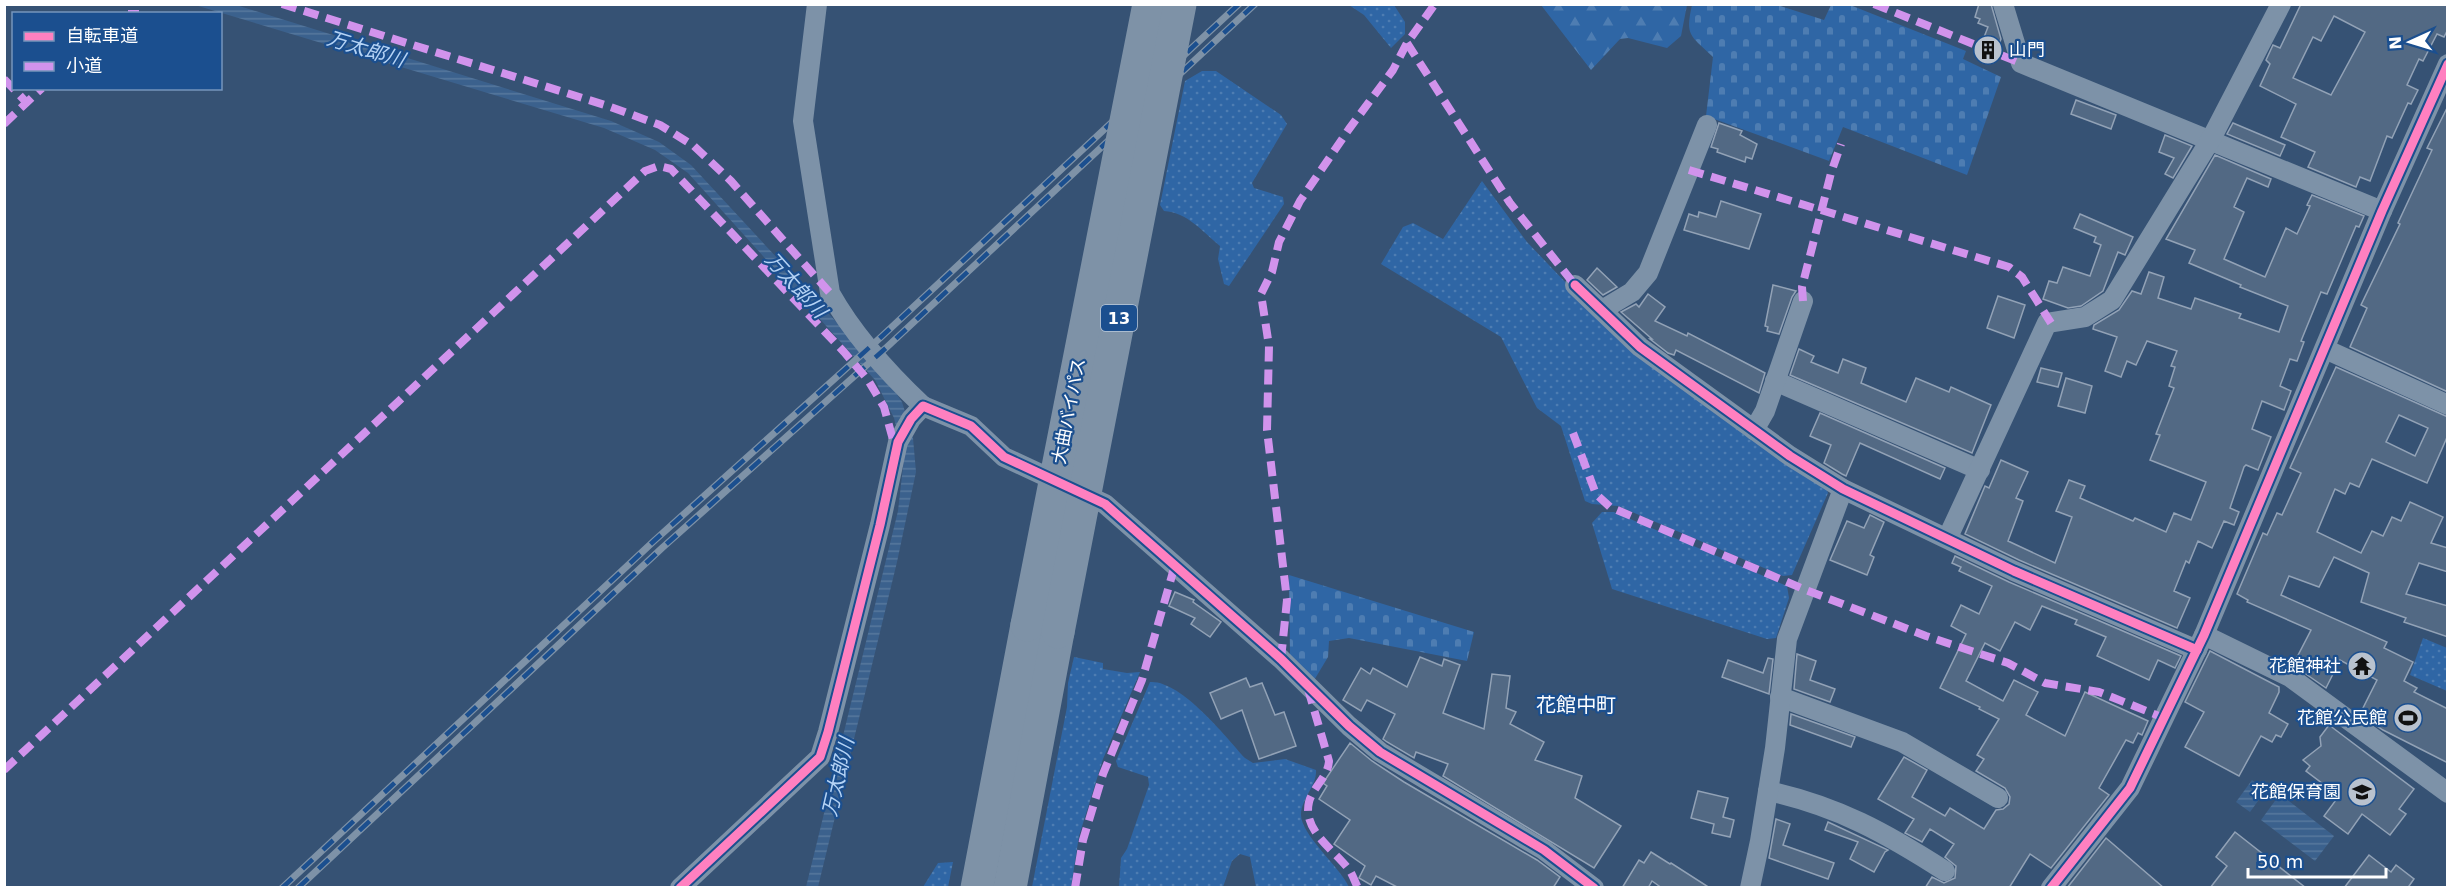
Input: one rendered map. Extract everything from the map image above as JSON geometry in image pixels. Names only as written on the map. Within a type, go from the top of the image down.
[{"type":"highway","name":"大曲バイパス","points":[[977,888],[1149,4]]},
{"type":"highway","name":"大曲バイパス","points":[[1010,888],[1180,4]]},
{"type":"street","points":[[817,4],[803,121],[830,293],[851,326],[892,377],[917,413],[971,426],[1005,457],[1105,504],[1281,658],[1349,726],[1380,752],[1544,850],[1594,888]]},
{"type":"street","points":[[2003,4],[2021,63],[2382,211]]},
{"type":"street","points":[[1948,537],[2047,323],[2085,317],[2112,300],[2211,139],[2281,4]]},
{"type":"street","points":[[2051,888],[2130,788],[2200,643],[2382,211],[2448,64]]},
{"type":"street","points":[[1602,310],[1632,292],[1648,273],[1707,125]]},
{"type":"street","points":[[1575,285],[1640,347],[1754,430],[1843,489],[1948,537],[2014,571],[2290,677],[2448,793]]},
{"type":"street","points":[[1754,430],[1765,411],[1803,301]]},
{"type":"street","points":[[2325,349],[2448,405]]},
{"type":"street","points":[[1775,381],[1980,470]]},
{"type":"street","points":[[680,888],[819,757],[828,732],[880,525],[898,442],[917,413]]},
{"type":"street","points":[[1749,888],[1768,791],[1787,639],[1843,489]]},
{"type":"street","points":[[1780,697],[1902,742],[1998,798]]},
{"type":"street","points":[[1768,791],[1841,812],[1895,839],[1945,871]]},
{"type":"green space","points":[[1349,5],[1394,5],[1405,22],[1405,34],[1391,48],[1364,15]]},
{"type":"green space","points":[[1541,5],[1687,5],[1681,36],[1667,48],[1628,38],[1620,39],[1591,70]]},
{"type":"green space","points":[[1692,5],[1777,5],[1824,20],[1831,5],[1850,5],[1966,51],[1963,59],[2001,77],[1967,175],[1843,127],[1829,161],[1706,116],[1713,57],[1691,34],[1689,23]]},
{"type":"green space","points":[[1202,71],[1216,71],[1281,115],[1287,124],[1252,183],[1254,188],[1283,197],[1284,204],[1229,286],[1224,284],[1218,259],[1220,246],[1187,219],[1164,211],[1160,205],[1185,81]]},
{"type":"green space","points":[[1482,181],[1527,242],[1569,286],[1826,487],[1828,493],[1792,575],[1783,576],[1618,506],[1592,504],[1585,501],[1561,426],[1537,408],[1501,337],[1381,264],[1403,227],[1413,223],[1443,239]]},
{"type":"green space","points":[[1602,512],[1614,512],[1787,586],[1789,598],[1776,638],[1767,639],[1612,589],[1592,523]]},
{"type":"green space","points":[[1289,575],[1474,632],[1467,661],[1349,638],[1329,641],[1328,657],[1313,682],[1290,655]]},
{"type":"green space","points":[[2423,638],[2447,648],[2447,691],[2410,675]]},
{"type":"green space","points":[[1074,657],[1103,663],[1103,669],[1127,673],[1140,672],[1103,759],[1079,836],[1071,887],[1032,887],[1067,707],[1068,683]]},
{"type":"green space","points":[[1150,682],[1162,684],[1188,699],[1245,758],[1253,763],[1285,759],[1316,770],[1316,776],[1302,808],[1302,822],[1313,841],[1338,870],[1349,887],[1256,887],[1250,857],[1240,854],[1232,861],[1223,887],[1119,887],[1121,858],[1127,849],[1149,785],[1148,777],[1118,767],[1116,761]]},
{"type":"green space","points":[[953,862],[948,887],[923,887],[938,863]]},
{"type":"water","name":"万太郎川","points":[[195,5],[236,5],[611,121],[659,142],[691,165],[880,369],[902,402],[913,438],[916,472],[897,562],[818,887],[806,887],[898,511],[904,458],[894,418],[875,380],[688,173],[655,150],[604,128]]},
{"type":"water","points":[[2252,780],[2266,790],[2250,812],[2236,802]]},
{"type":"water","points":[[2280,794],[2334,836],[2315,861],[2261,820]]},
{"type":"building","points":[[1979,4],[1991,4],[2001,39],[1992,61],[1977,55],[1988,27],[1978,23],[1980,19],[1975,17]]},
{"type":"building","points":[[2301,4],[2448,4],[2448,29],[2444,37],[2437,34],[2423,61],[2419,59],[2407,85],[2418,90],[2411,104],[2408,103],[2392,138],[2387,136],[2370,181],[2360,177],[2356,187],[2308,167],[2315,152],[2281,137],[2296,104],[2260,86],[2270,64],[2266,60],[2273,45],[2280,48]],"holes":[[[2334,16],[2365,32],[2331,95],[2293,78],[2313,37],[2321,41]]]},
{"type":"building","points":[[2076,100],[2116,115],[2111,129],[2071,114]]},
{"type":"building","points":[[2448,106],[2448,392],[2350,347],[2367,308],[2361,305],[2400,224],[2398,223],[2432,150],[2427,148]]},
{"type":"building","points":[[1719,123],[1742,131],[1740,135],[1757,144],[1752,159],[1746,157],[1745,162],[1717,152],[1718,149],[1711,147]]},
{"type":"building","points":[[2233,123],[2285,145],[2280,156],[2227,134]]},
{"type":"building","points":[[2165,135],[2192,146],[2173,178],[2165,174],[2174,158],[2159,152]]},
{"type":"building","points":[[2215,155],[2271,179],[2268,187],[2247,178],[2234,207],[2244,212],[2224,259],[2265,277],[2286,228],[2297,234],[2310,206],[2307,205],[2312,195],[2364,216],[2359,227],[2356,226],[2327,294],[2321,292],[2301,341],[2304,342],[2297,361],[2290,359],[2280,386],[2291,391],[2284,410],[2262,401],[2252,429],[2271,437],[2258,470],[2246,465],[2244,467],[2230,508],[2239,512],[2234,525],[2224,521],[2212,548],[2198,541],[2189,563],[2186,561],[2174,591],[2190,598],[2177,628],[2019,560],[1965,534],[1985,486],[1989,488],[2001,460],[2028,472],[2016,498],[2023,501],[2008,541],[2055,563],[2072,517],[2056,511],[2069,480],[2085,486],[2080,498],[2133,521],[2135,518],[2166,532],[2174,513],[2191,520],[2206,482],[2150,460],[2160,435],[2156,434],[2174,388],[2169,386],[2175,367],[2171,366],[2177,351],[2147,341],[2136,365],[2127,361],[2121,377],[2105,371],[2117,337],[2093,329],[2094,325],[2119,310],[2132,291],[2141,294],[2149,272],[2164,277],[2158,298],[2191,309],[2195,298],[2241,314],[2239,318],[2279,332],[2288,306],[2189,263],[2195,250],[2166,239]]},
{"type":"building","points":[[1721,201],[1761,214],[1749,249],[1684,230],[1689,214],[1698,217],[1699,212],[1716,217]]},
{"type":"building","points":[[2080,214],[2133,237],[2125,255],[2118,252],[2103,291],[2081,306],[2068,308],[2043,299],[2049,281],[2057,283],[2063,267],[2090,276],[2101,245],[2094,242],[2096,237],[2074,228]]},
{"type":"building","points":[[1597,268],[1617,287],[1603,295],[1587,280]]},
{"type":"building","points":[[1773,285],[1796,291],[1779,334],[1767,331],[1768,327],[1765,326]]},
{"type":"building","points":[[1648,294],[1665,307],[1655,321],[1687,336],[1688,333],[1765,373],[1759,393],[1676,350],[1674,355],[1668,353],[1621,312],[1636,304],[1639,307]]},
{"type":"building","points":[[1998,296],[2025,305],[2014,338],[1987,328]]},
{"type":"building","points":[[1799,349],[1814,356],[1811,362],[1838,373],[1843,359],[1866,368],[1861,383],[1906,402],[1916,378],[1949,392],[1951,387],[1991,405],[1972,453],[1790,375]]},
{"type":"building","points":[[2336,367],[2448,417],[2448,435],[2427,483],[2372,459],[2359,487],[2350,483],[2345,494],[2335,489],[2317,532],[2361,553],[2372,531],[2383,536],[2392,517],[2401,521],[2410,502],[2443,517],[2431,543],[2448,548],[2448,572],[2419,563],[2406,594],[2448,606],[2448,637],[2404,622],[2406,618],[2361,602],[2369,573],[2334,557],[2319,587],[2289,576],[2281,595],[2387,642],[2384,648],[2413,662],[2404,681],[2417,688],[2414,692],[2448,709],[2448,763],[2383,730],[2377,726],[2379,723],[2360,714],[2377,680],[2340,660],[2326,688],[2293,665],[2311,630],[2247,602],[2248,600],[2237,594],[2263,533],[2267,535],[2277,513],[2282,515],[2301,473],[2290,468]],"holes":[[[2399,415],[2428,428],[2415,456],[2386,442]]]},
{"type":"building","points":[[2041,368],[2062,373],[2058,387],[2037,382]]},
{"type":"building","points":[[2066,378],[2092,386],[2085,413],[2058,406]]},
{"type":"building","points":[[1820,413],[1945,468],[1940,479],[1860,443],[1846,476],[1842,474],[1824,463],[1831,445],[1810,436]]},
{"type":"building","points":[[1870,515],[1884,522],[1870,555],[1874,557],[1867,575],[1830,560],[1847,521],[1864,528]]},
{"type":"building","points":[[1955,556],[2009,582],[2181,656],[2175,668],[2158,660],[2149,680],[2097,656],[2106,637],[2075,624],[2077,620],[2042,606],[2030,630],[2015,622],[2000,651],[1985,643],[1966,681],[2003,701],[2014,680],[2038,692],[2026,715],[2065,736],[2085,692],[2148,721],[2142,735],[2138,733],[2133,743],[2126,740],[2099,788],[2109,795],[2051,868],[2030,854],[2009,888],[1925,888],[1932,877],[1944,883],[1955,878],[1956,866],[1945,857],[1954,844],[1930,829],[1922,842],[1905,833],[1914,819],[1878,799],[1904,757],[1927,770],[1912,797],[1945,816],[1950,808],[1984,829],[1996,810],[2003,809],[2009,804],[2010,797],[2005,788],[1976,771],[1984,759],[1977,755],[1999,719],[1940,688],[1966,634],[1951,626],[1961,605],[1979,614],[1992,586],[1959,571],[1961,567],[1952,563]]},
{"type":"building","points":[[1175,592],[1194,600],[1193,602],[1221,622],[1210,637],[1191,624],[1195,618],[1169,606]]},
{"type":"building","points":[[2210,651],[2279,687],[2269,713],[2288,724],[2281,737],[2276,735],[2272,742],[2261,736],[2239,776],[2185,747],[2204,712],[2185,702]]},
{"type":"building","points":[[1797,654],[1816,661],[1810,680],[1835,689],[1830,702],[1794,689]]},
{"type":"building","points":[[1420,657],[1442,666],[1444,659],[1460,665],[1443,713],[1484,729],[1492,674],[1510,676],[1506,708],[1516,712],[1510,724],[1544,742],[1535,760],[1582,776],[1575,798],[1621,826],[1594,868],[1443,776],[1448,764],[1416,752],[1414,758],[1383,739],[1395,714],[1367,700],[1361,711],[1343,700],[1361,668],[1370,674],[1373,668],[1407,687]]},
{"type":"building","points":[[1768,658],[1773,659],[1769,694],[1722,677],[1728,660],[1763,673]]},
{"type":"building","points":[[1246,678],[1250,687],[1262,683],[1275,715],[1284,712],[1296,746],[1259,759],[1242,710],[1221,719],[1210,693]]},
{"type":"building","points":[[1791,714],[1855,737],[1851,747],[1790,725]]},
{"type":"building","points":[[2329,725],[2414,789],[2399,809],[2406,814],[2390,835],[2362,814],[2348,834],[2324,816],[2339,796],[2306,771],[2310,766],[2303,760],[2321,746],[2320,737]]},
{"type":"building","points":[[1350,743],[1404,782],[1537,860],[1560,877],[1553,888],[1399,888],[1376,876],[1371,885],[1359,878],[1365,866],[1334,844],[1350,820],[1319,799],[1327,786],[1323,783]]},
{"type":"building","points":[[1698,791],[1728,798],[1723,817],[1734,820],[1730,837],[1712,833],[1714,824],[1691,818]]},
{"type":"building","points":[[1776,819],[1790,824],[1783,845],[1834,863],[1828,879],[1769,858]]},
{"type":"building","points":[[1828,822],[1888,850],[1874,872],[1850,859],[1858,842],[1825,830]]},
{"type":"building","points":[[2235,832],[2306,888],[2210,888],[2227,866],[2216,857]]},
{"type":"building","points":[[2106,838],[2164,888],[2067,888]]},
{"type":"building","points":[[1651,852],[1710,888],[1662,888],[1652,881],[1648,888],[1622,888],[1639,860],[1644,863]]},
{"type":"building","points":[[2369,855],[2391,872],[2396,865],[2414,879],[2409,886],[2411,888],[2344,888]]},
{"type":"railway","points":[[282,888],[655,540],[880,338],[1239,4]]},
{"type":"railway","points":[[298,888],[662,548],[887,347],[1255,4]]},
{"type":"marked path","points":[[282,4],[608,106],[660,125],[694,146],[731,181],[830,293]]},
{"type":"marked path","points":[[1281,659],[1287,600],[1267,430],[1269,346],[1261,294],[1272,272],[1279,242],[1300,201],[1393,70],[1407,43],[1435,4]]},
{"type":"marked path","points":[[1874,4],[2023,64]]},
{"type":"marked path","points":[[1407,43],[1510,203],[1575,285]]},
{"type":"marked path","points":[[4,79],[12,87]]},
{"type":"marked path","points":[[15,90],[27,103]]},
{"type":"marked path","points":[[4,124],[40,90]]},
{"type":"marked path","points":[[1803,301],[1802,287],[1831,173],[1841,144]]},
{"type":"marked path","points":[[4,770],[645,171],[659,166],[671,169],[844,352],[868,380],[884,407],[895,447]]},
{"type":"marked path","points":[[1689,170],[2009,267],[2022,277],[2051,323]]},
{"type":"marked path","points":[[1573,433],[1596,494],[1610,507],[1806,590],[1926,636],[2008,663],[2045,683],[2099,692],[2164,718]]},
{"type":"marked path","points":[[1075,888],[1083,840],[1103,774],[1142,680],[1175,565]]},
{"type":"marked path","points":[[1308,689],[1329,761],[1326,772],[1309,802],[1310,822],[1321,840],[1350,871],[1358,888]]},
{"type":"cycle path","points":[[2051,888],[2130,788],[2204,635],[2382,211],[2448,64]]},
{"type":"cycle path","points":[[1575,285],[1640,347],[1790,456],[1843,489],[2014,571],[2197,650]]},
{"type":"cycle path","points":[[680,888],[820,757],[880,525],[898,442],[911,419],[923,406],[971,426],[1004,457],[1105,504],[1281,659],[1349,726],[1380,752],[1544,850],[1594,888]]},
{"type":"place","name":"山門","points":[[1988,50]]},
{"type":"place","name":"花館神社","points":[[2362,666]]},
{"type":"place","name":"花館公民館","points":[[2408,718]]},
{"type":"place","name":"花館保育園","points":[[2362,792]]},
{"type":"district","name":"花館中町","points":[[1576,705]]}]
